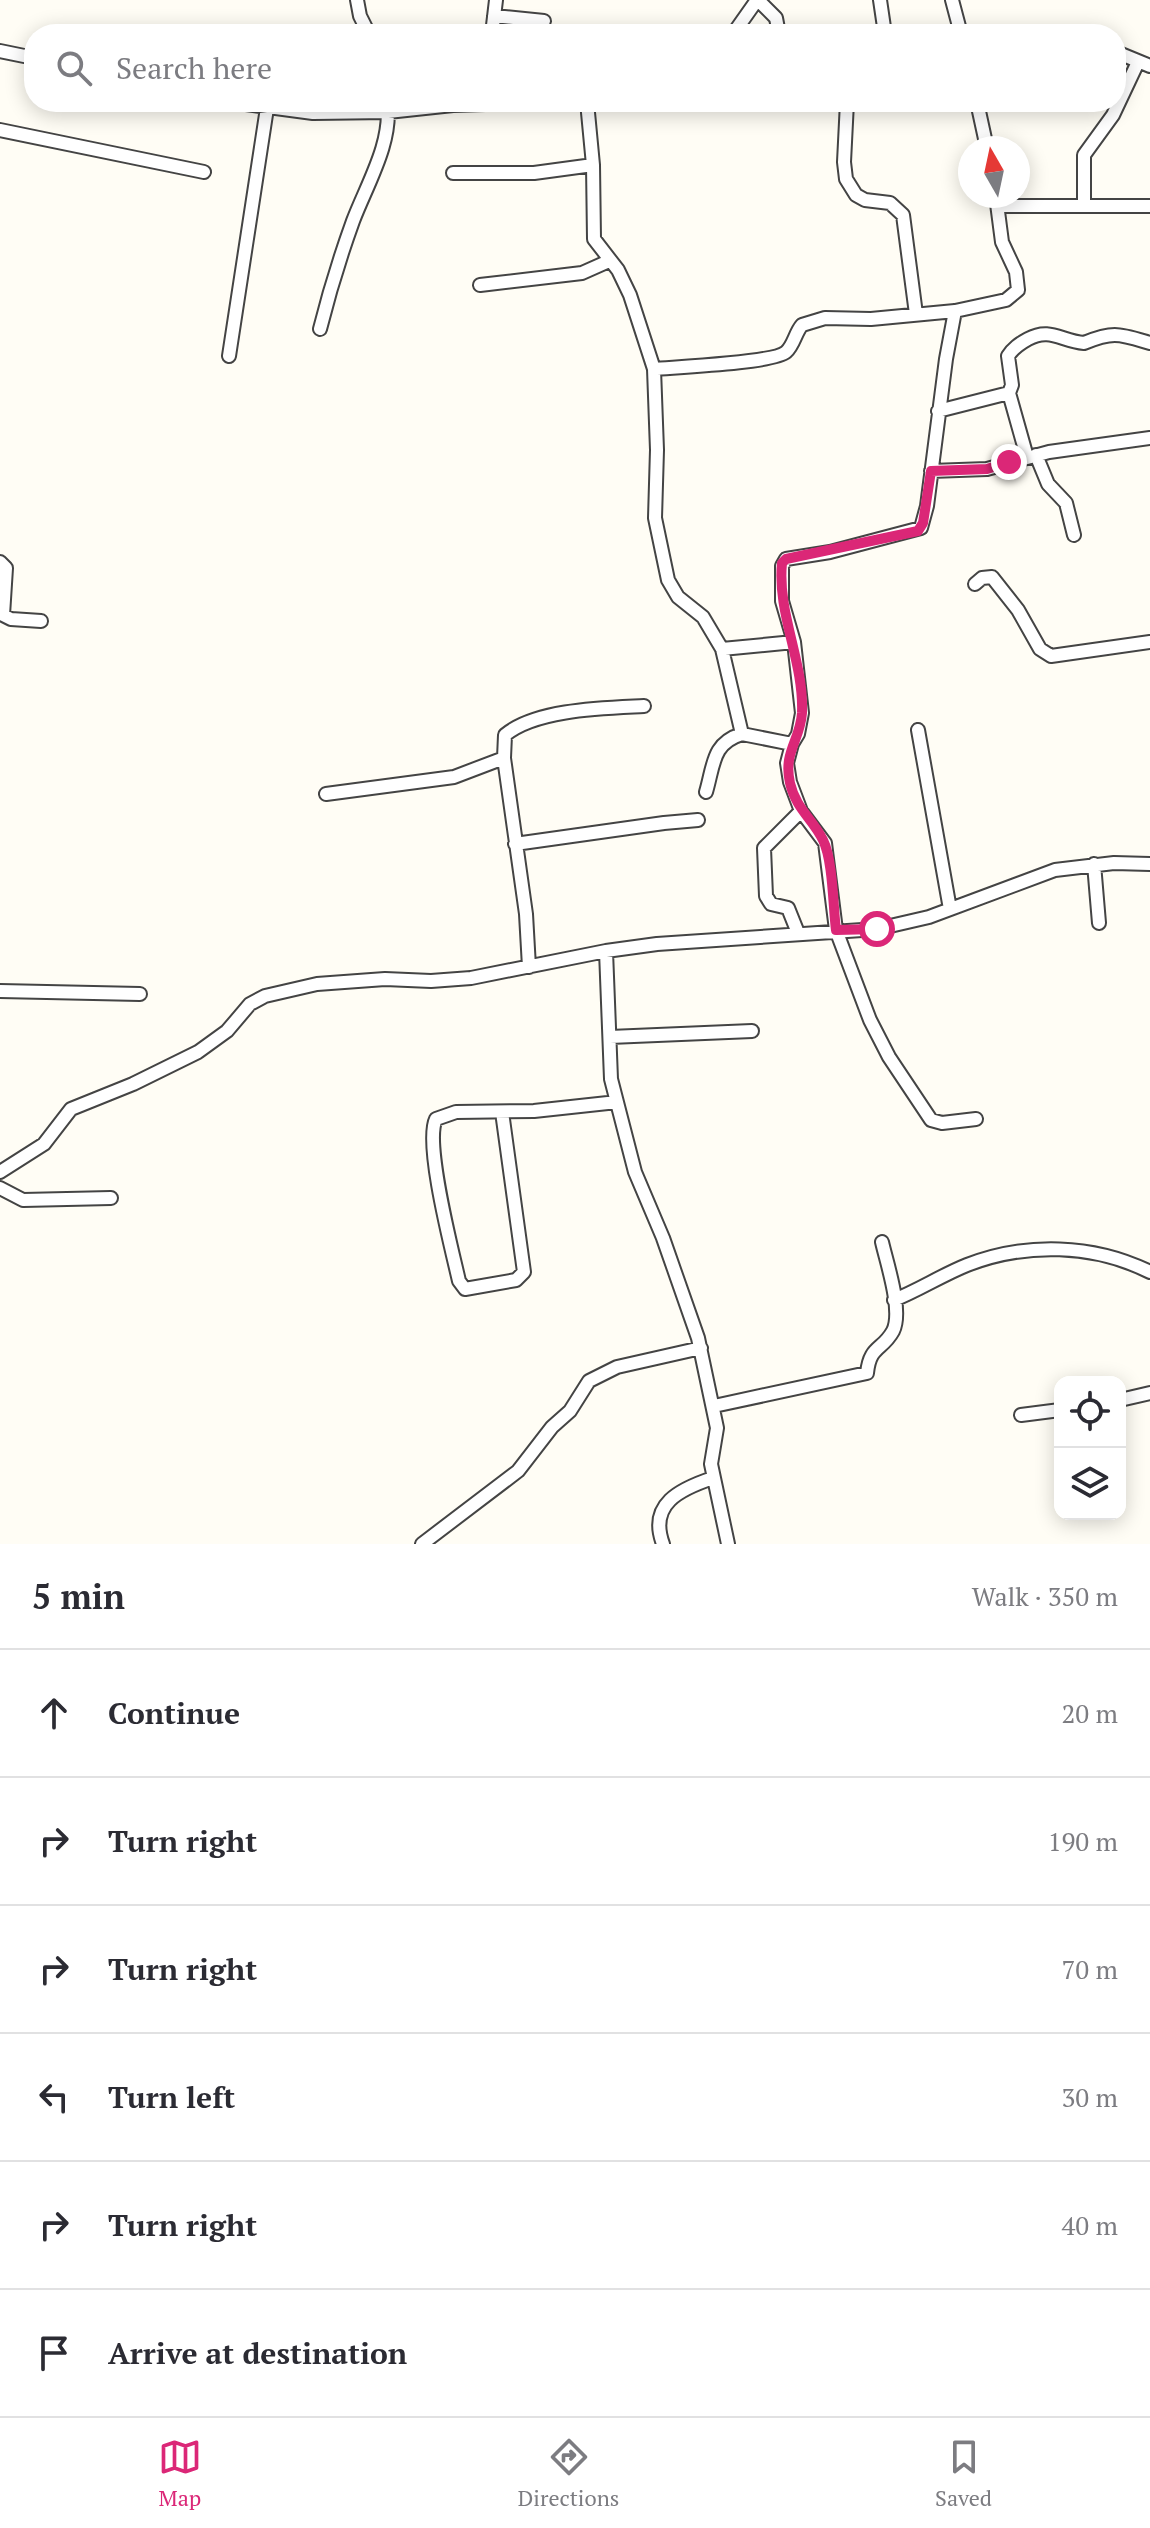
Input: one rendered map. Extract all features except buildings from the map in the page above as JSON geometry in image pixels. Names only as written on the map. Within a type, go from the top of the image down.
[{"type":"street","points":[[357,0],[364,24]]},
{"type":"street","points":[[493,24],[496,0]]},
{"type":"street","points":[[740,24],[758,0],[776,18],[777,24]]},
{"type":"street","points":[[880,0],[884,24]]},
{"type":"street","points":[[953,0],[959,24]]},
{"type":"street","points":[[494,16],[544,21]]},
{"type":"street","points":[[0,51],[24,56]]},
{"type":"street","points":[[1126,94],[1144,64]]},
{"type":"street","points":[[229,356],[266,112]]},
{"type":"street","points":[[304,112],[326,112]]},
{"type":"street","points":[[320,329],[331,285],[380,156],[387,112]]},
{"type":"street","points":[[588,112],[593,165],[594,239],[618,270],[630,295],[654,369],[657,450],[655,518],[668,580],[678,597],[703,617],[722,649],[742,734]]},
{"type":"street","points":[[846,112],[846,179],[856,195],[865,200],[890,203],[903,215],[916,314]]},
{"type":"street","points":[[979,112],[984,136]]},
{"type":"street","points":[[1084,206],[1084,155],[1115,112]]},
{"type":"street","points":[[0,130],[204,172]]},
{"type":"street","points":[[453,173],[534,173],[593,165]]},
{"type":"street","points":[[1030,203],[1150,206]]},
{"type":"street","points":[[654,369],[780,356],[790,347],[802,325],[825,318],[871,319],[955,311],[1006,300],[1018,290],[1016,272],[1002,242],[998,208]]},
{"type":"street","points":[[480,285],[582,273],[609,261]]},
{"type":"street","points":[[955,311],[923,523],[918,531],[786,559],[782,563],[783,611],[794,642],[802,713],[787,763],[795,800],[825,843],[836,930],[885,1049],[931,1120],[942,1123],[976,1119]]},
{"type":"street","points":[[1074,535],[1066,503],[1048,484],[1032,456],[1009,393],[1012,385],[1008,356],[1015,346],[1039,334],[1049,333],[1084,343],[1100,335],[1116,334],[1150,343]]},
{"type":"street","points":[[938,411],[1009,393]]},
{"type":"street","points":[[931,471],[987,469],[1032,456],[1150,438]]},
{"type":"street","points":[[0,562],[6,568],[3,615],[11,619],[41,621]]},
{"type":"street","points":[[975,584],[982,578],[992,577],[1018,610],[1040,649],[1051,656],[1150,642]]},
{"type":"street","points":[[722,649],[794,642]]},
{"type":"street","points":[[529,967],[526,914],[504,758],[505,735],[527,723],[552,716],[644,706]]},
{"type":"street","points":[[918,730],[950,909]]},
{"type":"street","points":[[706,792],[720,745],[727,738],[742,734],[792,744]]},
{"type":"street","points":[[326,794],[454,777],[504,758]]},
{"type":"street","points":[[798,933],[788,908],[771,904],[766,896],[764,848],[801,811]]},
{"type":"street","points":[[515,844],[698,820]]},
{"type":"street","points":[[1094,864],[1099,923]]},
{"type":"street","points":[[0,1172],[44,1144],[71,1109],[133,1084],[198,1052],[227,1031],[250,1004],[265,996],[317,984],[385,979],[461,979],[657,944],[877,929],[915,921],[1045,873],[1094,864],[1150,864]]},
{"type":"street","points":[[606,951],[611,1079],[635,1172],[667,1250],[701,1348],[717,1428],[711,1455],[713,1478],[728,1544]]},
{"type":"street","points":[[0,991],[140,994]]},
{"type":"street","points":[[610,1037],[752,1031]]},
{"type":"street","points":[[502,1112],[524,1272],[516,1280],[465,1289],[459,1281],[437,1175],[433,1123],[439,1116],[456,1112],[534,1111],[617,1102]]},
{"type":"street","points":[[0,1188],[23,1200],[111,1198]]},
{"type":"street","points":[[714,1406],[867,1373],[872,1352],[893,1330],[894,1300],[882,1242]]},
{"type":"street","points":[[894,1300],[970,1264],[1036,1249],[1068,1249],[1118,1258],[1150,1272]]},
{"type":"street","points":[[422,1544],[518,1471],[544,1437],[570,1411],[589,1381],[617,1367],[701,1348]]},
{"type":"street","points":[[1126,1399],[1150,1393]]},
{"type":"street","points":[[1021,1415],[1054,1411]]},
{"type":"street","points":[[663,1544],[658,1523],[666,1503],[684,1490],[713,1478]]},
{"type":"route","points":[[877,929],[836,930],[825,843],[801,811],[790,782],[787,763],[802,713],[794,642],[783,611],[782,563],[786,559],[918,531],[927,506],[931,471],[987,469],[1009,462]]}]
